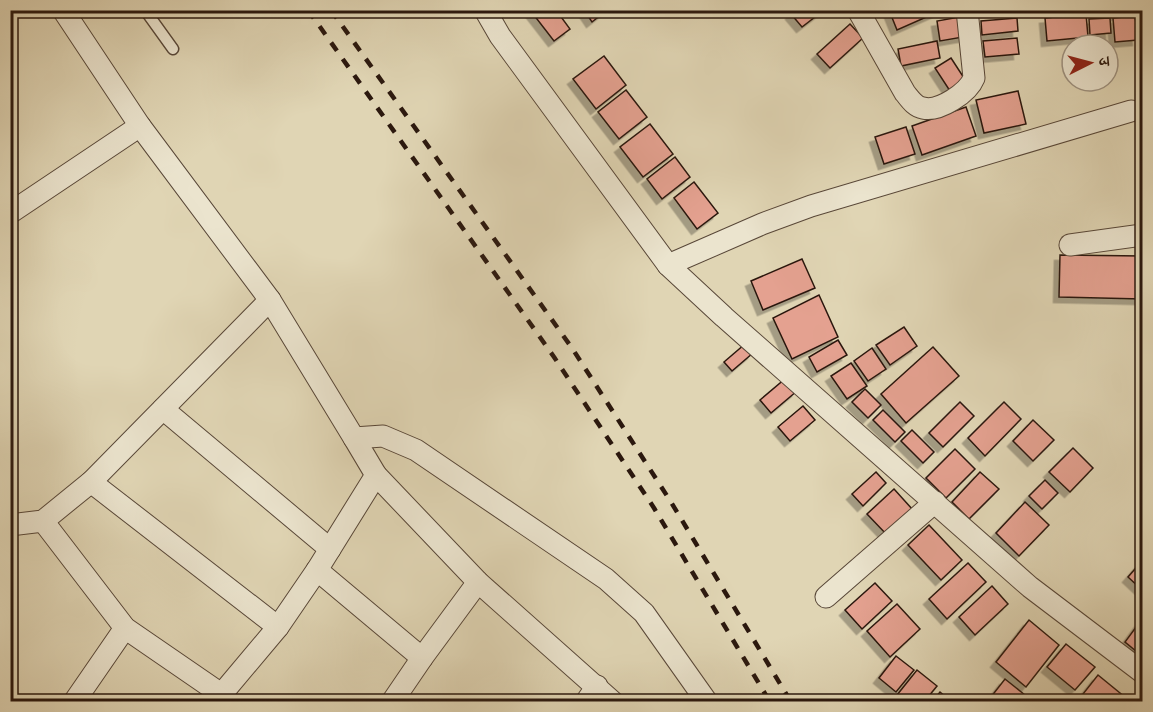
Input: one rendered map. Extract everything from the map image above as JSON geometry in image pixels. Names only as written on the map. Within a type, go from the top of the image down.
[{"type":"street","points":[[63,10],[140,126],[270,300],[376,475],[478,582],[592,694],[613,702]]},
{"type":"street","points":[[485,10],[500,36],[668,264],[733,325],[1030,587],[1143,672]]},
{"type":"street","points":[[858,10],[905,93],[914,104],[924,109],[934,108],[962,95],[974,78],[967,10]]},
{"type":"street","points":[[668,264],[811,206],[1131,111]]},
{"type":"street","points":[[10,213],[140,126]]},
{"type":"street","points":[[1070,245],[1143,235]]},
{"type":"street","points":[[10,525],[43,521],[91,482],[270,300]]},
{"type":"street","points":[[163,409],[330,549]]},
{"type":"street","points":[[354,438],[383,436],[416,450],[606,579],[644,614],[707,702]]},
{"type":"street","points":[[43,521],[125,628],[218,698],[278,627],[317,570],[376,475]]},
{"type":"street","points":[[91,482],[278,627]]},
{"type":"street","points":[[826,597],[935,502]]},
{"type":"street","points":[[317,570],[422,658]]},
{"type":"street","points":[[392,702],[478,582]]},
{"type":"street","points":[[74,702],[125,628]]},
{"type":"lane","points":[[145,10],[173,49]]},
{"type":"building","points":[[530,10],[556,10],[570,29],[554,41]]},
{"type":"building","points":[[584,10],[607,10],[592,22]]},
{"type":"building","points":[[795,10],[824,10],[802,27],[791,14]]},
{"type":"building","points":[[889,10],[940,10],[940,11],[897,30]]},
{"type":"building","points":[[1107,10],[1131,10],[1131,14],[1108,16]]},
{"type":"building","points":[[1086,14],[1088,33],[1060,33],[1060,40],[1047,41],[1045,18]]},
{"type":"building","points":[[965,16],[969,36],[940,41],[937,21]]},
{"type":"building","points":[[1135,16],[1138,40],[1120,42],[1120,33],[1114,33],[1113,18]]},
{"type":"building","points":[[1017,18],[1018,31],[982,35],[981,21]]},
{"type":"building","points":[[1110,18],[1111,33],[1090,33],[1089,19]]},
{"type":"building","points":[[850,24],[863,38],[830,68],[817,54]]},
{"type":"building","points":[[1017,38],[1019,54],[985,57],[983,41]]},
{"type":"building","points":[[937,41],[940,58],[901,66],[898,49]]},
{"type":"building","points":[[604,56],[626,85],[596,109],[573,79]]},
{"type":"building","points":[[951,58],[966,81],[950,91],[935,68]]},
{"type":"building","points":[[626,90],[647,117],[619,139],[598,112]]},
{"type":"building","points":[[1018,91],[1026,124],[984,133],[976,100]]},
{"type":"building","points":[[966,107],[976,136],[922,155],[912,126]]},
{"type":"building","points":[[650,124],[673,154],[643,177],[620,147]]},
{"type":"building","points":[[906,127],[915,154],[884,164],[875,137]]},
{"type":"building","points":[[675,157],[690,177],[662,199],[647,179]]},
{"type":"building","points":[[694,182],[718,213],[697,229],[674,198]]},
{"type":"building","points":[[1060,255],[1142,256],[1142,299],[1059,297]]},
{"type":"building","points":[[802,259],[815,288],[763,310],[751,281]]},
{"type":"building","points":[[819,295],[838,337],[792,359],[773,318]]},
{"type":"building","points":[[904,327],[917,346],[890,365],[876,345]]},
{"type":"building","points":[[838,340],[847,355],[817,372],[809,357]]},
{"type":"building","points":[[745,344],[753,353],[732,371],[724,362]]},
{"type":"building","points":[[933,347],[959,376],[906,423],[881,394]]},
{"type":"building","points":[[872,348],[886,369],[868,381],[854,361]]},
{"type":"building","points":[[851,363],[867,386],[847,399],[831,376]]},
{"type":"building","points":[[786,378],[797,391],[771,413],[760,400]]},
{"type":"building","points":[[865,389],[881,405],[868,418],[852,402]]},
{"type":"building","points":[[960,402],[974,416],[943,447],[929,433]]},
{"type":"building","points":[[1004,402],[1021,419],[985,456],[968,438]]},
{"type":"building","points":[[803,406],[815,420],[790,441],[778,427]]},
{"type":"building","points":[[883,410],[905,432],[895,442],[873,420]]},
{"type":"building","points":[[1033,420],[1054,440],[1033,461],[1013,441]]},
{"type":"building","points":[[912,430],[934,452],[923,463],[901,441]]},
{"type":"building","points":[[1073,448],[1093,468],[1070,492],[1049,472]]},
{"type":"building","points":[[955,449],[975,469],[946,498],[926,478]]},
{"type":"building","points":[[876,472],[886,483],[863,506],[852,494]]},
{"type":"building","points":[[980,472],[999,489],[969,519],[952,502]]},
{"type":"building","points":[[1045,480],[1058,493],[1042,509],[1029,496]]},
{"type":"building","points":[[894,489],[913,510],[887,535],[867,514]]},
{"type":"building","points":[[1025,502],[1049,525],[1019,556],[996,533]]},
{"type":"building","points":[[929,525],[962,560],[941,580],[908,545]]},
{"type":"building","points":[[1142,561],[1142,590],[1128,577]]},
{"type":"building","points":[[968,563],[986,582],[947,619],[929,599]]},
{"type":"building","points":[[875,583],[892,601],[862,629],[845,610]]},
{"type":"building","points":[[992,586],[1008,604],[975,635],[959,617]]},
{"type":"building","points":[[897,604],[920,629],[890,657],[867,631]]},
{"type":"building","points":[[1142,619],[1142,656],[1125,642]]},
{"type":"building","points":[[1029,620],[1059,645],[1026,687],[996,662]]},
{"type":"building","points":[[1066,644],[1095,667],[1075,690],[1047,667]]},
{"type":"building","points":[[896,656],[914,670],[896,692],[879,678]]},
{"type":"building","points":[[917,670],[937,686],[924,702],[895,702],[893,700]]},
{"type":"building","points":[[1098,675],[1131,702],[1083,702],[1079,699]]},
{"type":"building","points":[[1005,679],[1025,695],[1019,702],[987,702]]},
{"type":"building","points":[[940,692],[952,702],[932,702]]},
{"type":"railway","points":[[308,10],[554,357],[654,508],[770,702]]},
{"type":"railway","points":[[331,10],[572,348],[671,502],[791,702]]}]
